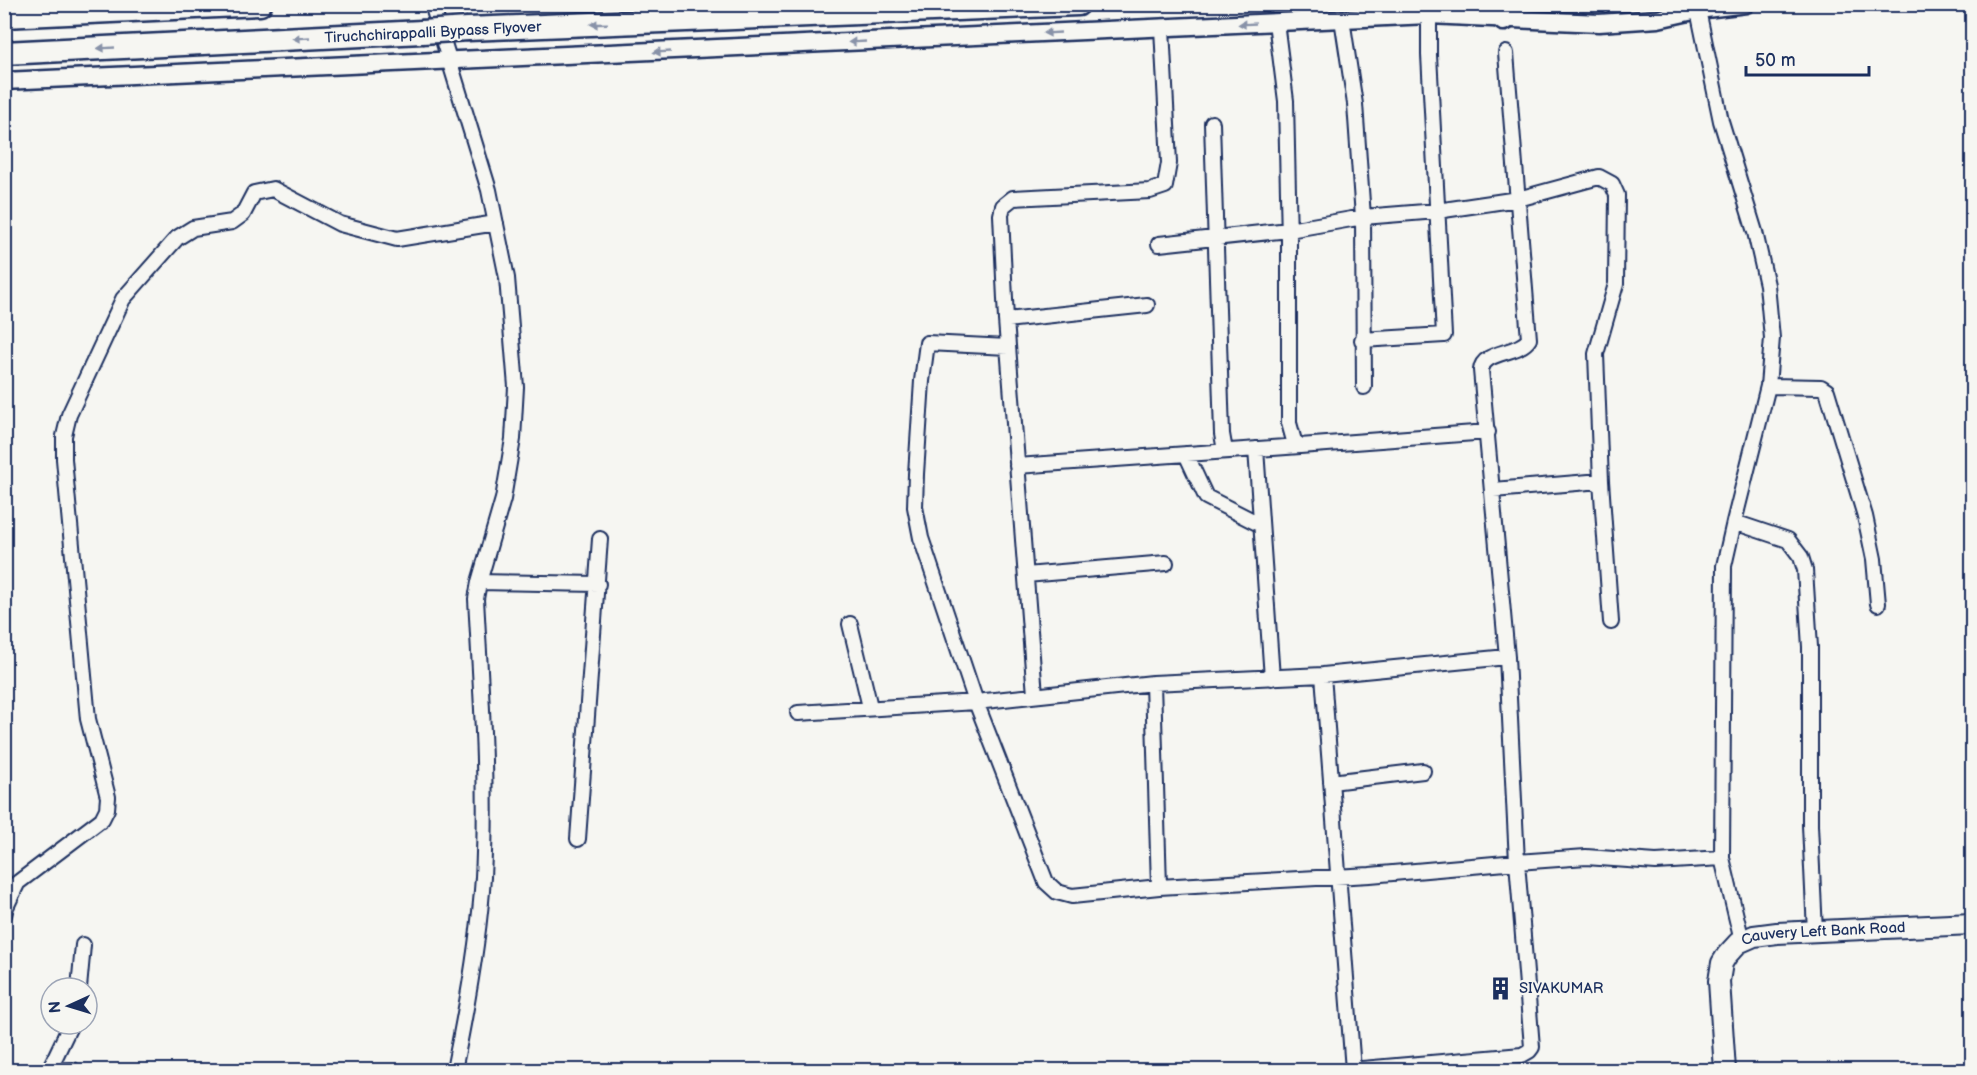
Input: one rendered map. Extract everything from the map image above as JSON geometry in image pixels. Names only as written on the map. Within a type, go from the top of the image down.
[{"type":"highway","points":[[4,16],[260,4]]},
{"type":"highway","name":"Tiruchchirappalli Bypass Flyover","points":[[4,53],[468,29],[1078,4]]},
{"type":"main road","name":"Cauvery Left Bank Road","points":[[1725,1071],[1720,975],[1726,955],[1742,940],[1758,935],[1972,924]]},
{"type":"street","points":[[432,4],[489,190],[507,278],[516,387],[513,439],[503,500],[476,599],[485,801],[483,878],[459,1070]]},
{"type":"street","points":[[4,81],[1504,12],[1599,23],[1658,20],[1698,10],[1746,4]]},
{"type":"street","points":[[1698,10],[1721,121],[1755,232],[1767,285],[1772,338],[1768,386],[1724,566],[1722,858],[1742,940]]},
{"type":"street","points":[[1362,340],[1444,335],[1429,55],[1429,15]]},
{"type":"street","points":[[1342,19],[1355,104],[1363,217],[1364,387]]},
{"type":"street","points":[[1276,22],[1286,101],[1289,423],[1294,441],[1300,446]]},
{"type":"street","points":[[1035,695],[1006,320],[1001,215],[1003,206],[1013,198],[1150,191],[1165,186],[1169,163],[1162,28]]},
{"type":"street","points":[[1323,675],[1353,1070],[1522,1055],[1532,1047],[1517,862],[1507,657],[1481,370],[1482,363],[1486,359],[1520,346],[1529,339],[1506,53]]},
{"type":"street","points":[[1212,123],[1222,434],[1225,451]]},
{"type":"street","points":[[1159,244],[1288,230],[1363,217],[1437,211],[1518,199],[1599,177],[1612,184],[1617,195],[1616,284],[1596,354],[1601,481],[1611,622]]},
{"type":"street","points":[[4,893],[102,819],[107,809],[108,798],[88,720],[64,459],[64,436],[69,415],[123,299],[177,238],[193,228],[232,222],[243,214],[254,193],[267,189],[279,191],[340,224],[397,239],[496,223]]},
{"type":"street","points":[[1006,320],[1147,305]]},
{"type":"street","points":[[1008,347],[927,343],[922,381],[915,507],[921,538],[976,702],[1046,882],[1051,888],[1063,895],[1072,896],[1159,887],[1338,877],[1586,857],[1656,862],[1722,858]]},
{"type":"street","points":[[1768,386],[1821,387],[1827,391],[1865,516],[1874,559],[1878,604]]},
{"type":"street","points":[[1017,466],[1488,432]]},
{"type":"street","points":[[1256,449],[1272,678]]},
{"type":"street","points":[[1186,454],[1206,497],[1261,525]]},
{"type":"street","points":[[1493,490],[1601,481]]},
{"type":"street","points":[[1734,522],[1788,540],[1801,557],[1805,570],[1810,647],[1810,825],[1815,932]]},
{"type":"street","points":[[578,839],[600,538]]},
{"type":"street","points":[[1026,575],[1166,562]]},
{"type":"street","points":[[479,582],[598,584]]},
{"type":"street","points":[[850,624],[870,707]]},
{"type":"street","points":[[798,712],[976,702],[1153,683],[1323,675],[1507,657]]},
{"type":"street","points":[[1153,683],[1159,887]]},
{"type":"street","points":[[1331,782],[1423,771]]},
{"type":"street","points":[[4,915],[18,881]]},
{"type":"street","points":[[80,976],[83,945]]},
{"type":"street","points":[[65,1036],[50,1069],[73,1071]]},
{"type":"place","name":"SIVAKUMAR","points":[[1501,988]]}]
